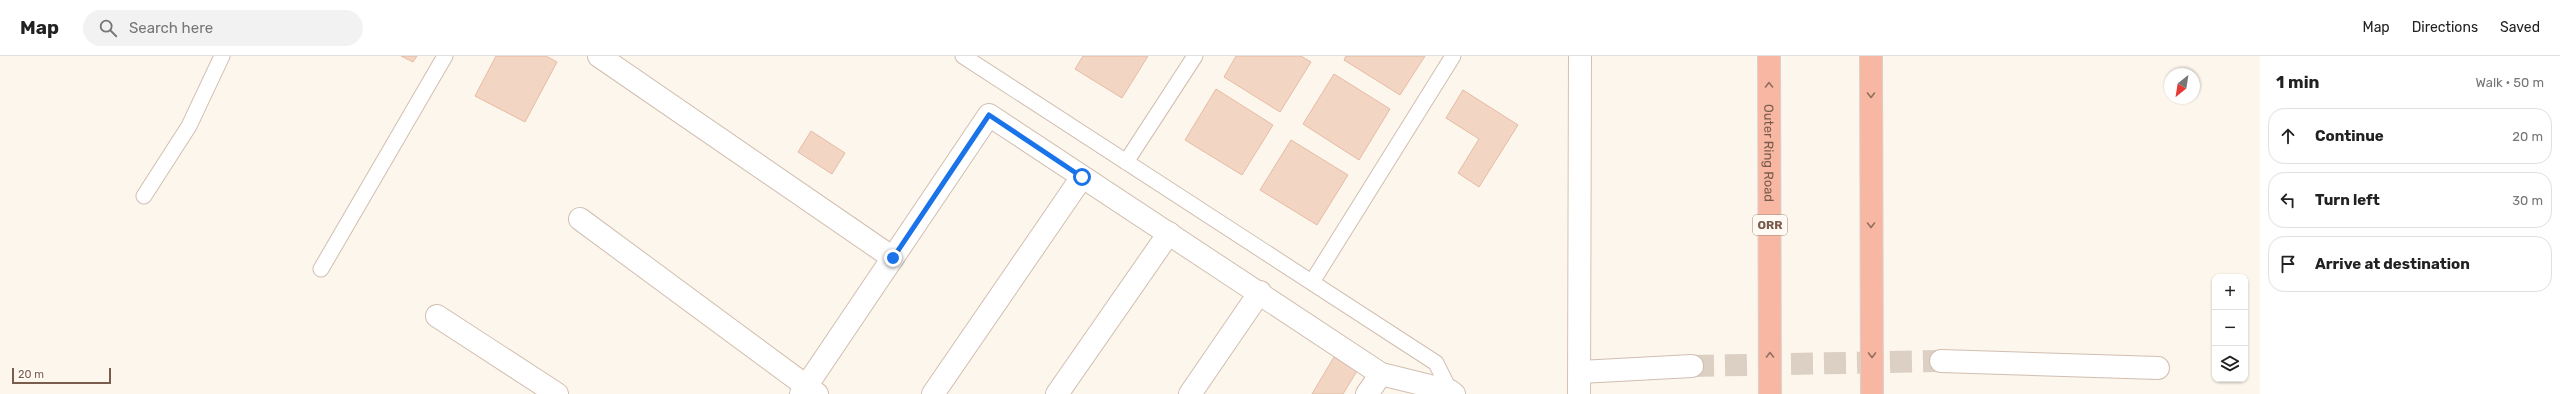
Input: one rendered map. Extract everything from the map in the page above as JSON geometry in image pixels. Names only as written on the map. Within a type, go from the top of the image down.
[{"type":"highway","name":"Outer Ring Road","points":[[1769,56],[1770,394]]},
{"type":"highway","points":[[1871,56],[1872,394]]},
{"type":"street","points":[[599,56],[893,258]]},
{"type":"street","points":[[1579,394],[1580,56]]},
{"type":"street","points":[[580,219],[808,392],[893,258],[989,115],[1260,292],[1381,374],[1452,392]]},
{"type":"street","points":[[933,394],[1082,177]]},
{"type":"street","points":[[1057,394],[1169,233]]},
{"type":"street","points":[[1190,394],[1260,292]]},
{"type":"street","points":[[437,316],[557,394]]},
{"type":"street","points":[[1942,361],[2158,368]]},
{"type":"street","points":[[1580,372],[1692,366]]},
{"type":"street","points":[[1367,394],[1381,374]]},
{"type":"lane","points":[[144,196],[188,126],[222,56]]},
{"type":"lane","points":[[321,269],[445,56]]},
{"type":"lane","points":[[963,56],[1436,363],[1452,392]]},
{"type":"lane","points":[[1126,162],[1195,56]]},
{"type":"lane","points":[[1312,282],[1453,56]]},
{"type":"building","points":[[401,56],[417,56],[413,62]]},
{"type":"building","points":[[496,56],[546,56],[557,62],[525,122],[475,96]]},
{"type":"building","points":[[1083,56],[1148,56],[1122,98],[1075,69]]},
{"type":"building","points":[[1236,56],[1301,56],[1311,62],[1280,112],[1224,77]]},
{"type":"building","points":[[1346,56],[1425,56],[1400,95],[1344,60]]},
{"type":"building","points":[[1334,74],[1390,109],[1359,160],[1303,124]]},
{"type":"building","points":[[1216,89],[1273,125],[1242,175],[1185,140]]},
{"type":"building","points":[[1463,90],[1518,125],[1479,187],[1458,173],[1479,139],[1446,118]]},
{"type":"building","points":[[811,131],[845,153],[832,174],[798,152]]},
{"type":"building","points":[[1291,140],[1348,175],[1317,225],[1260,190]]},
{"type":"building","points":[[1334,357],[1357,371],[1343,394],[1312,394]]},
{"type":"tunnel","points":[[1692,366],[1941,361]]},
{"type":"route","points":[[893,258],[989,115],[1082,177]]}]
